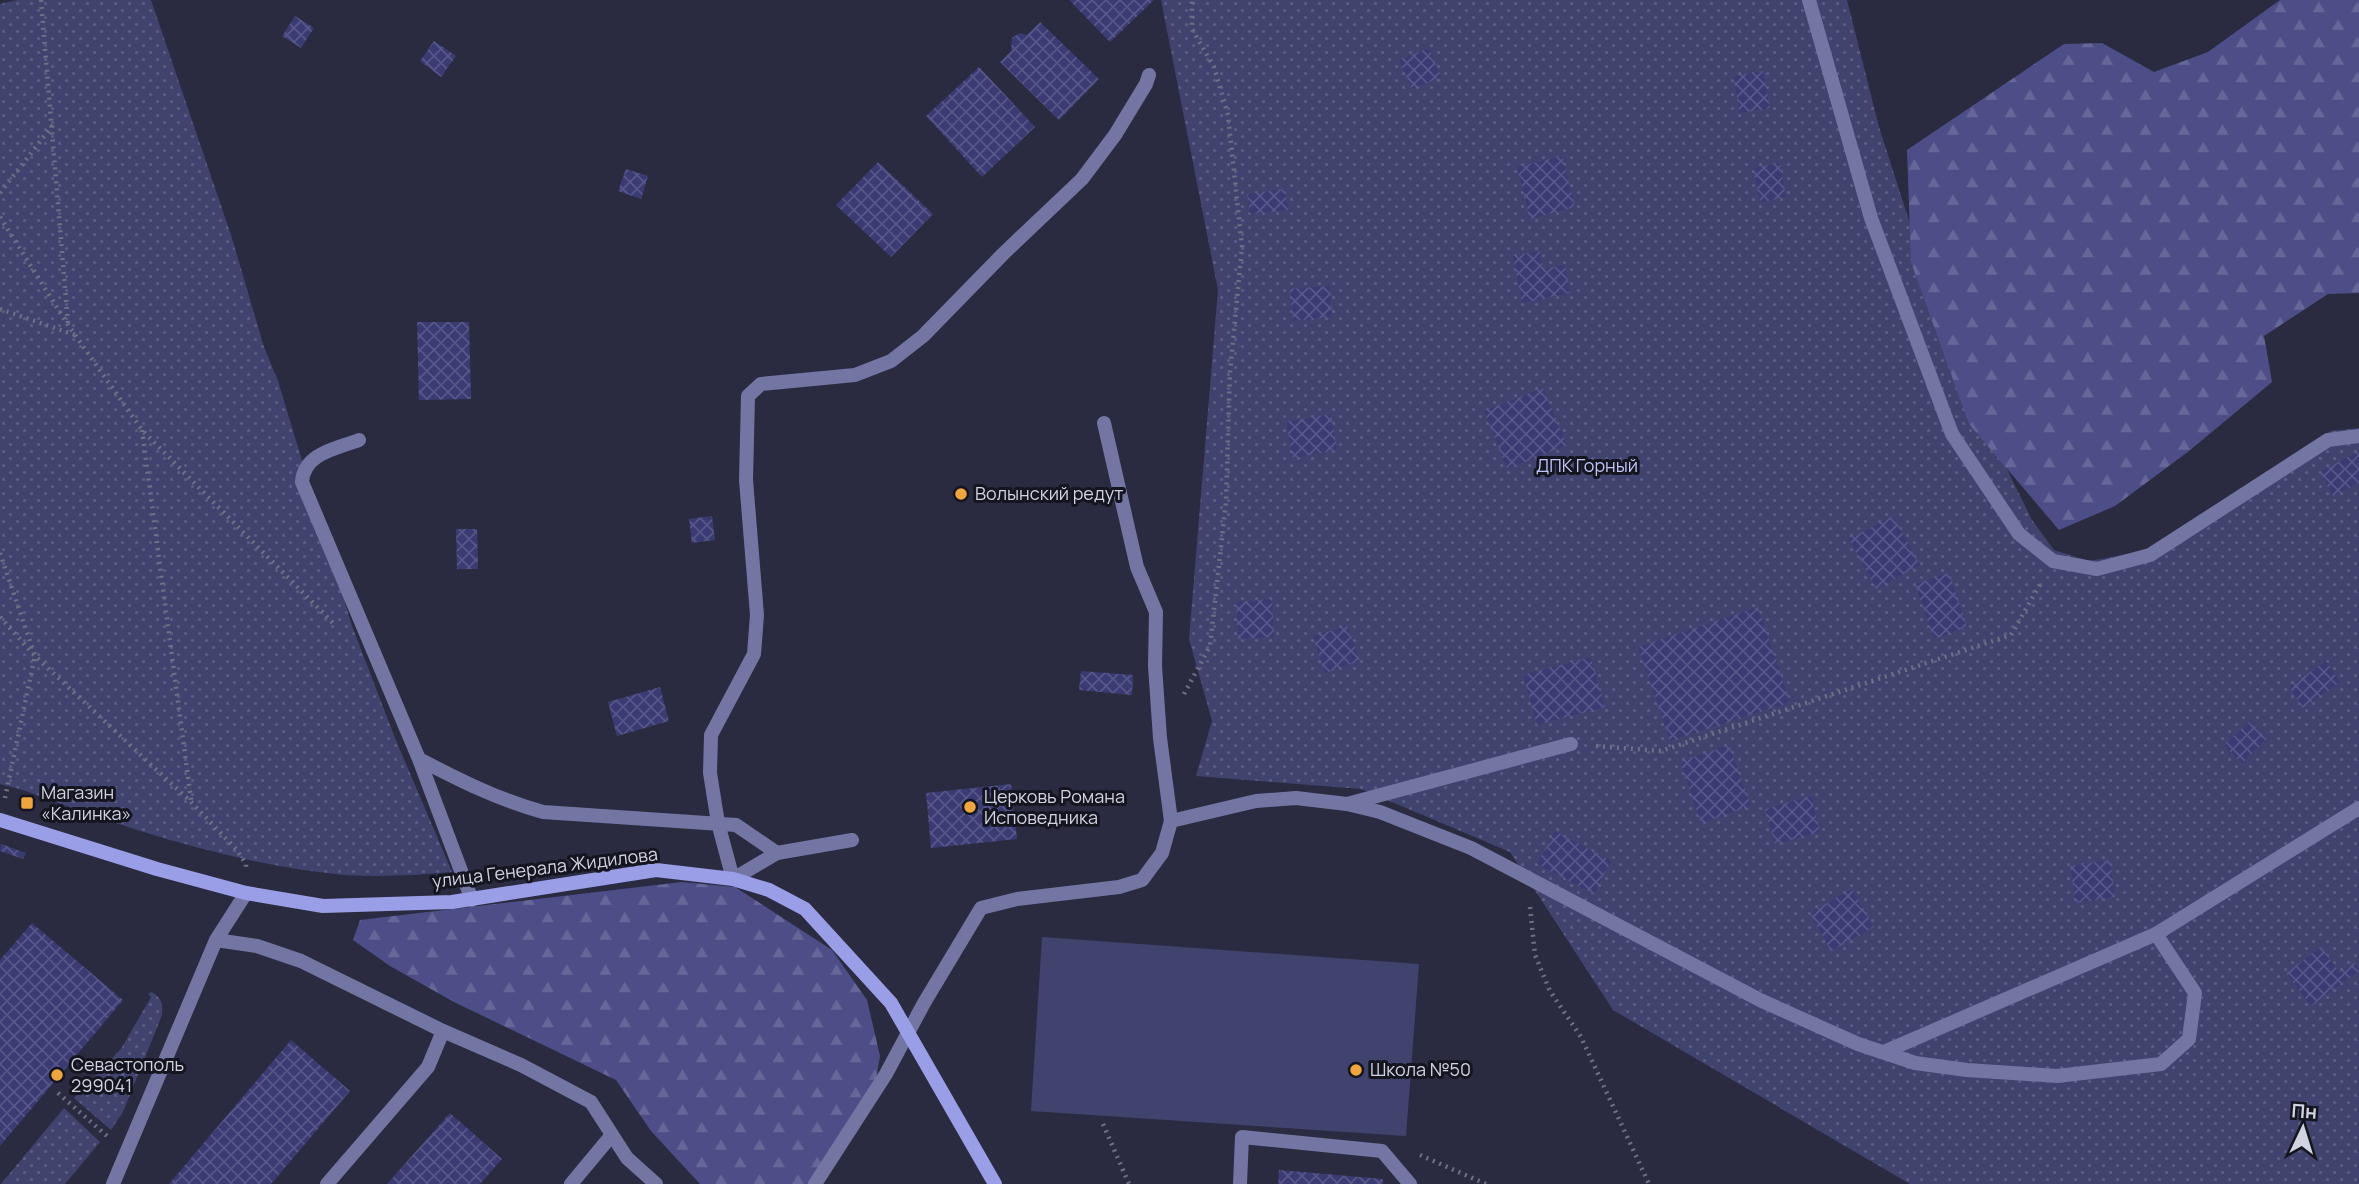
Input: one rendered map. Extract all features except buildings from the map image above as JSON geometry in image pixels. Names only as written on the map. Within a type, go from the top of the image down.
[{"type":"main road","name":"улица Генерала Жидилова","points":[[0,820],[157,869],[246,893],[323,905],[472,900],[656,870],[733,878],[769,890],[805,909],[891,1003],[995,1184]]},
{"type":"street","points":[[1809,0],[1871,218],[1952,434],[2019,534],[2053,561],[2097,569],[2150,555],[2328,440],[2359,436]]},
{"type":"street","points":[[852,840],[777,853],[733,878],[718,823],[709,773],[711,736],[754,654],[757,615],[746,480],[748,396],[761,384],[855,375],[891,361],[923,337],[1003,254],[1082,179],[1115,135],[1149,75]]},
{"type":"street","points":[[814,1184],[886,1074],[908,1031],[981,908],[1017,899],[1119,887],[1142,880],[1162,853],[1171,821],[1160,738],[1155,666],[1156,612],[1137,567],[1104,423]]},
{"type":"street","points":[[359,440],[309,461],[302,482],[419,759],[472,900]]},
{"type":"street","points":[[1346,804],[1571,744]]},
{"type":"street","points":[[419,759],[468,784],[520,806],[542,812],[736,825],[777,853]]},
{"type":"street","points":[[1171,821],[1256,801],[1296,798],[1346,804],[1380,812],[1471,848],[1760,1000],[1858,1044],[1915,1063],[1967,1070],[2057,1076],[2161,1064],[2189,1039],[2195,993],[2157,934]]},
{"type":"street","points":[[1884,1052],[2157,934],[2359,808]]},
{"type":"street","points":[[113,1184],[216,940],[246,893]]},
{"type":"street","points":[[216,940],[257,946],[301,961],[443,1031],[521,1065],[592,1102],[627,1158],[656,1184]]},
{"type":"street","points":[[327,1184],[428,1067],[443,1031]]},
{"type":"street","points":[[570,1184],[611,1136]]},
{"type":"street","points":[[1240,1184],[1242,1137],[1382,1151],[1410,1184]]},
{"type":"path","points":[[41,0],[68,324]]},
{"type":"path","points":[[1160,738],[1210,646],[1226,502],[1230,372],[1242,247],[1228,115],[1213,67],[1192,29],[1192,0]]},
{"type":"path","points":[[0,193],[53,124]]},
{"type":"path","points":[[0,217],[68,324],[142,429],[335,625]]},
{"type":"path","points":[[0,309],[76,335]]},
{"type":"path","points":[[142,429],[191,802]]},
{"type":"path","points":[[0,552],[35,656],[0,820]]},
{"type":"path","points":[[1571,744],[1661,751],[2011,635],[2053,561]]},
{"type":"path","points":[[0,617],[35,656],[191,802],[236,849],[246,864],[246,893]]},
{"type":"path","points":[[1534,882],[1529,911],[1535,955],[1550,991],[1581,1037],[1649,1184]]},
{"type":"path","points":[[58,1093],[125,1152]]},
{"type":"path","points":[[1103,1124],[1129,1184]]},
{"type":"path","points":[[1424,1155],[1486,1184]]},
{"type":"green space","points":[[17,0],[151,0],[231,235],[264,347],[278,381],[352,626],[395,738],[452,872],[394,876],[335,874],[295,869],[176,842],[0,784],[0,4]]},
{"type":"green space","name":"ДПК Горный","points":[[1161,0],[1847,0],[1879,127],[1955,364],[2032,520],[2054,550],[2089,561],[2147,551],[2331,431],[2359,428],[2359,1184],[1910,1184],[1613,1010],[1510,852],[1361,789],[1196,776],[1212,721],[1189,639],[1218,290]]},
{"type":"green space","points":[[2280,0],[2359,0],[2359,293],[2328,294],[2264,336],[2272,382],[2189,451],[2115,506],[2059,530],[1969,424],[1911,262],[1907,150],[2064,44],[2102,43],[2154,72],[2208,52]]},
{"type":"green space","points":[[682,882],[735,887],[832,950],[867,1000],[880,1056],[872,1104],[808,1184],[700,1184],[651,1131],[616,1080],[454,1002],[390,966],[353,940],[360,920]]},
{"type":"green space","points":[[1042,937],[1419,964],[1406,1136],[1031,1111]]},
{"type":"green space","points":[[151,992],[161,1002],[162,1015],[123,1112],[111,1130],[74,1098],[121,1049],[151,997],[148,994]]},
{"type":"green space","points":[[64,1108],[100,1142],[65,1184],[1,1184]]},
{"type":"place","name":"Волынский редут","points":[[961,494]]},
{"type":"place","name":"Магазин «Калинка»","points":[[27,803]]},
{"type":"place","name":"Церковь Романа Исповедника","points":[[970,807]]},
{"type":"place","name":"Школа №50","points":[[1356,1070]]},
{"type":"place","name":"Севастополь 299041","points":[[57,1075]]}]
